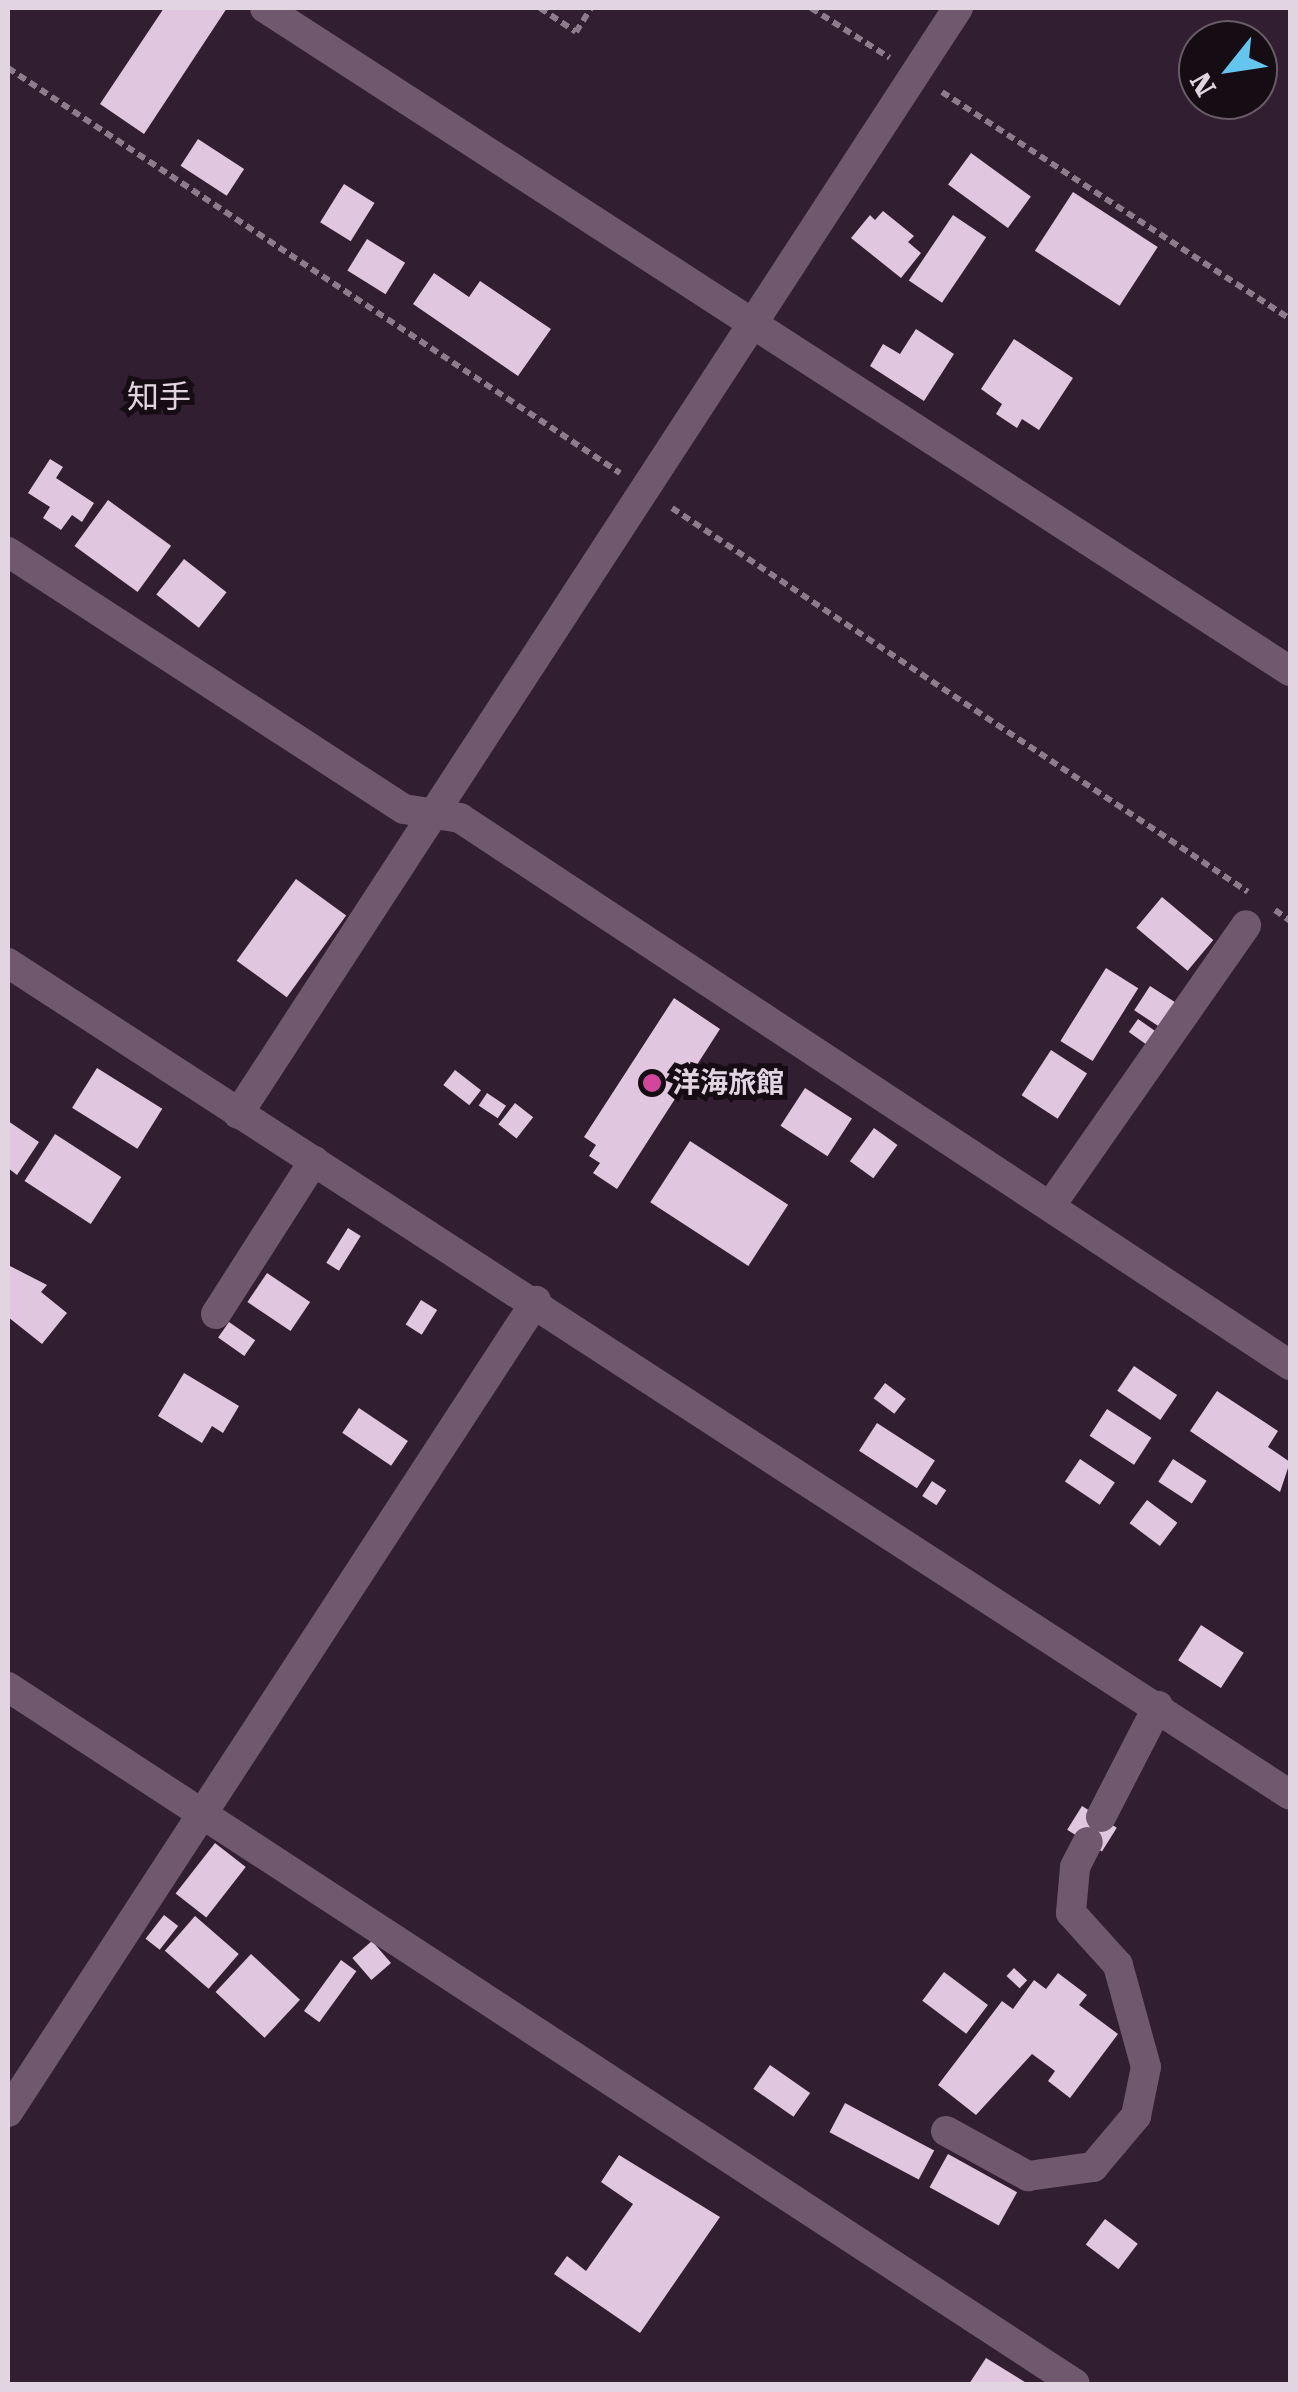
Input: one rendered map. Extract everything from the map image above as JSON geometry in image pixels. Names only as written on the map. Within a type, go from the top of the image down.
[{"type":"street","points":[[265,8],[1290,671]]},
{"type":"street","points":[[238,1114],[750,322],[958,8]]},
{"type":"street","points":[[8,552],[404,809],[460,818],[1290,1365]]},
{"type":"street","points":[[1051,1205],[1246,925]]},
{"type":"street","points":[[8,963],[238,1114],[536,1300],[1290,1795]]},
{"type":"street","points":[[216,1314],[314,1161]]},
{"type":"street","points":[[8,2112],[536,1300]]},
{"type":"street","points":[[8,1687],[1075,2384]]},
{"type":"street","points":[[946,2131],[1028,2176],[1094,2167],[1136,2116],[1146,2067],[1118,1965],[1071,1912],[1075,1868],[1158,1706]]},
{"type":"path","points":[[540,8],[576,32],[591,8]]},
{"type":"path","points":[[811,8],[1290,319]]},
{"type":"building","points":[[164,8],[227,8],[144,134],[100,104]]},
{"type":"building","points":[[198,139],[244,169],[227,196],[181,166]]},
{"type":"building","points":[[971,153],[1031,196],[1008,228],[948,185]]},
{"type":"building","points":[[344,184],[375,203],[351,241],[320,222]]},
{"type":"building","points":[[1073,192],[1158,247],[1120,306],[1035,251]]},
{"type":"building","points":[[883,211],[914,236],[908,242],[921,253],[901,278],[851,238],[870,215],[875,220]]},
{"type":"building","points":[[953,215],[986,237],[942,303],[909,280]]},
{"type":"building","points":[[367,239],[405,263],[386,294],[347,270]]},
{"type":"building","points":[[434,273],[469,297],[480,281],[551,329],[518,376],[413,304]]},
{"type":"building","points":[[916,329],[954,354],[924,401],[870,366],[883,344],[900,354]]},
{"type":"building","points":[[1014,339],[1073,378],[1039,430],[1022,419],[1017,428],[996,414],[1002,404],[981,389]]},
{"type":"building","points":[[50,459],[63,467],[56,478],[94,503],[82,522],[72,515],[61,530],[43,518],[50,507],[28,493]]},
{"type":"building","points":[[108,500],[171,546],[138,592],[74,546]]},
{"type":"building","points":[[184,559],[227,592],[199,628],[156,594]]},
{"type":"building","points":[[296,879],[346,915],[287,997],[237,961]]},
{"type":"building","points":[[1162,897],[1213,940],[1188,971],[1136,928]]},
{"type":"building","points":[[1106,968],[1138,988],[1093,1061],[1060,1041]]},
{"type":"building","points":[[1150,986],[1175,1002],[1159,1027],[1134,1010]]},
{"type":"building","name":"洋海旅館","points":[[674,998],[720,1029],[617,1189],[593,1173],[600,1163],[589,1156],[596,1145],[584,1137]]},
{"type":"building","points":[[1138,1019],[1155,1031],[1146,1044],[1129,1032]]},
{"type":"building","points":[[1051,1050],[1087,1073],[1058,1119],[1022,1095]]},
{"type":"building","points":[[97,1068],[162,1109],[137,1149],[72,1108]]},
{"type":"building","points":[[455,1070],[481,1090],[469,1105],[443,1085]]},
{"type":"building","points":[[805,1088],[852,1118],[827,1156],[780,1126]]},
{"type":"building","points":[[487,1093],[506,1106],[498,1118],[479,1105]]},
{"type":"building","points":[[515,1103],[533,1117],[517,1138],[498,1124]]},
{"type":"building","points":[[8,1121],[39,1142],[17,1175],[8,1168]]},
{"type":"building","points":[[874,1128],[897,1145],[873,1178],[850,1161]]},
{"type":"building","points":[[55,1134],[121,1177],[91,1224],[25,1181]]},
{"type":"building","points":[[690,1141],[788,1205],[748,1266],[650,1202]]},
{"type":"building","points":[[348,1228],[361,1236],[339,1271],[326,1263]]},
{"type":"building","points":[[8,1265],[47,1285],[41,1292],[67,1313],[42,1344],[8,1317]]},
{"type":"building","points":[[267,1273],[310,1302],[291,1331],[247,1302]]},
{"type":"building","points":[[421,1300],[437,1310],[422,1335],[406,1325]]},
{"type":"building","points":[[229,1322],[255,1340],[244,1356],[218,1338]]},
{"type":"building","points":[[1134,1366],[1177,1395],[1160,1420],[1117,1391]]},
{"type":"building","points":[[184,1373],[239,1406],[223,1433],[212,1426],[202,1443],[158,1416]]},
{"type":"building","points":[[885,1383],[906,1399],[894,1414],[874,1398]]},
{"type":"building","points":[[1217,1391],[1278,1431],[1268,1447],[1290,1462],[1280,1492],[1190,1431]]},
{"type":"building","points":[[359,1408],[408,1441],[391,1466],[342,1433]]},
{"type":"building","points":[[1107,1409],[1151,1438],[1134,1465],[1090,1436]]},
{"type":"building","points":[[877,1423],[935,1461],[917,1488],[859,1451]]},
{"type":"building","points":[[1080,1459],[1115,1482],[1100,1505],[1065,1481]]},
{"type":"building","points":[[1173,1459],[1207,1481],[1192,1503],[1158,1482]]},
{"type":"building","points":[[932,1481],[946,1490],[936,1505],[922,1496]]},
{"type":"building","points":[[1147,1500],[1177,1523],[1160,1546],[1130,1523]]},
{"type":"building","points":[[1201,1625],[1244,1653],[1221,1688],[1178,1660]]},
{"type":"building","points":[[1082,1806],[1117,1828],[1102,1851],[1067,1830]]},
{"type":"building","points":[[215,1843],[246,1867],[206,1917],[176,1893]]},
{"type":"building","points":[[164,1915],[178,1926],[160,1950],[146,1939]]},
{"type":"building","points":[[195,1916],[239,1954],[209,1989],[165,1951]]},
{"type":"building","points":[[372,1941],[391,1963],[371,1980],[352,1958]]},
{"type":"building","points":[[251,1954],[300,2000],[265,2038],[216,1992]]},
{"type":"building","points":[[341,1960],[356,1971],[319,2022],[304,2011]]},
{"type":"building","points":[[1014,1968],[1027,1980],[1020,1988],[1006,1976]]},
{"type":"building","points":[[944,1972],[988,2005],[966,2034],[922,2001]]},
{"type":"building","points":[[1058,1973],[1087,1995],[1079,2005],[1118,2034],[1070,2098],[1048,2081],[1055,2071],[1032,2054],[976,2115],[938,2085],[1002,2001],[1013,2009],[1034,1980],[1046,1989]]},
{"type":"building","points":[[770,2065],[810,2093],[794,2117],[753,2089]]},
{"type":"building","points":[[845,2103],[934,2150],[919,2180],[830,2132]]},
{"type":"building","points":[[948,2154],[1017,2192],[999,2226],[930,2187]]},
{"type":"building","points":[[619,2155],[720,2217],[640,2333],[554,2274],[567,2256],[586,2271],[633,2204],[601,2182]]},
{"type":"building","points":[[1105,2219],[1138,2244],[1118,2269],[1086,2245]]},
{"type":"building","points":[[986,2358],[1028,2384],[969,2384]]},
{"type":"place","name":"洋海旅館","points":[[652,1083]]},
{"type":"district","name":"知手","points":[[159,397]]}]
